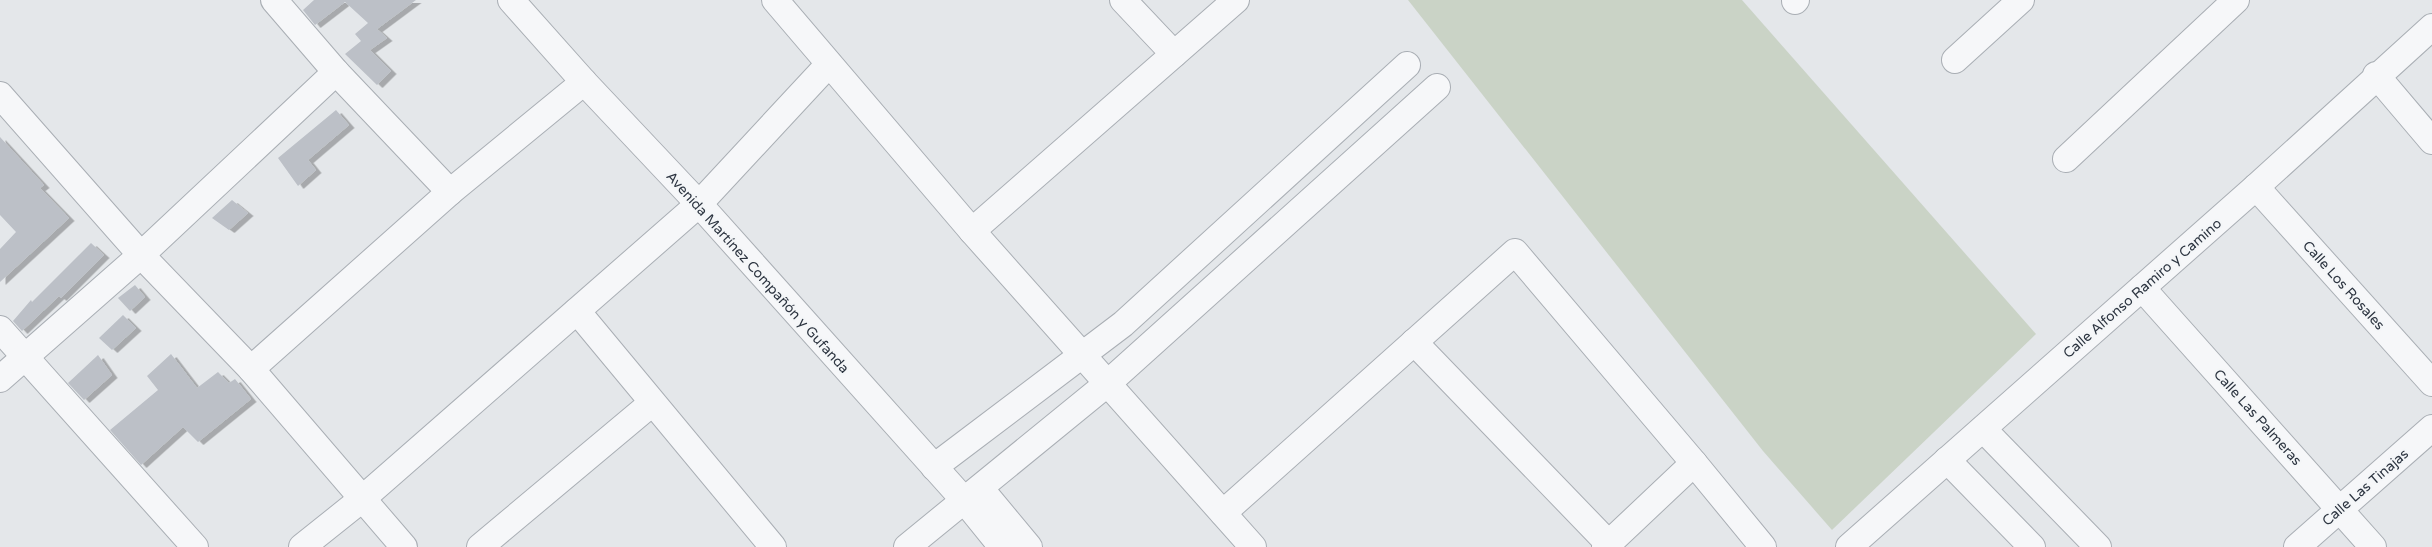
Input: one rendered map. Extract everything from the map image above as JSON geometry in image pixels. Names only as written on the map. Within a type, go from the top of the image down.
[{"type":"street","points":[[274,0],[336,72],[450,192]]},
{"type":"street","name":"Avenida Martínez Compañón y Gufanda","points":[[511,0],[584,82],[699,204],[934,467],[972,494],[1029,547]]},
{"type":"street","points":[[775,0],[972,232],[1252,547]]},
{"type":"street","points":[[1123,0],[1174,54]]},
{"type":"street","points":[[972,232],[1236,0]]},
{"type":"street","points":[[1955,60],[2021,0]]},
{"type":"street","points":[[2066,160],[2224,4]]},
{"type":"street","name":"Calle Alfonso Ramiro y Camino","points":[[1849,547],[2256,187],[2376,75],[2432,27]]},
{"type":"street","points":[[302,547],[334,536],[362,499],[699,204],[829,64]]},
{"type":"street","points":[[934,467],[1131,318],[1407,65]]},
{"type":"street","points":[[0,378],[141,255],[336,72]]},
{"type":"street","points":[[2376,75],[2432,141]]},
{"type":"street","points":[[251,369],[450,192],[584,82]]},
{"type":"street","points":[[907,547],[1108,383],[1437,87]]},
{"type":"street","points":[[0,95],[141,255],[251,369],[404,547]]},
{"type":"street","name":"Calle Los Rosales","points":[[2256,187],[2432,383]]},
{"type":"street","points":[[1223,513],[1515,252],[1763,547]]},
{"type":"street","name":"Calle Las Palmeras","points":[[2142,288],[2373,547]]},
{"type":"street","points":[[577,311],[773,547]]},
{"type":"street","points":[[0,329],[195,547]]},
{"type":"street","points":[[1414,342],[1607,545],[1694,463]]},
{"type":"street","points":[[480,547],[652,402]]},
{"type":"street","points":[[1983,428],[2098,547]]},
{"type":"street","name":"Calle Las Tinajas","points":[[2297,547],[2432,428]]},
{"type":"street","points":[[1947,460],[2032,547]]},
{"type":"street","name":"Avenida Martínez Compañón y Gufanda","points":[[972,494],[1002,547]]},
{"type":"shaded area","points":[[1408,0],[1742,0],[2036,334],[1832,530],[1763,451]]},
{"type":"building","points":[[314,0],[416,0],[377,29],[387,38],[370,50],[391,71],[377,85],[345,54],[361,41],[355,34],[368,23],[345,2],[315,25],[303,10]]},
{"type":"building","points":[[336,110],[349,125],[308,160],[316,170],[298,186],[278,158]]},
{"type":"building","points":[[0,137],[44,185],[40,188],[69,218],[0,282],[0,249],[16,232],[0,215]]},
{"type":"building","points":[[232,200],[248,213],[229,230],[212,218]]},
{"type":"building","points":[[91,243],[104,255],[61,298],[59,296],[22,331],[13,321],[31,300],[32,302]]},
{"type":"building","points":[[135,285],[145,297],[130,311],[118,298]]},
{"type":"building","points":[[123,315],[136,328],[112,350],[99,338]]},
{"type":"building","points":[[171,354],[197,388],[218,372],[229,383],[235,379],[251,399],[198,442],[183,427],[141,465],[110,430],[158,390],[147,376]]},
{"type":"building","points":[[98,355],[112,375],[84,400],[68,383]]}]
